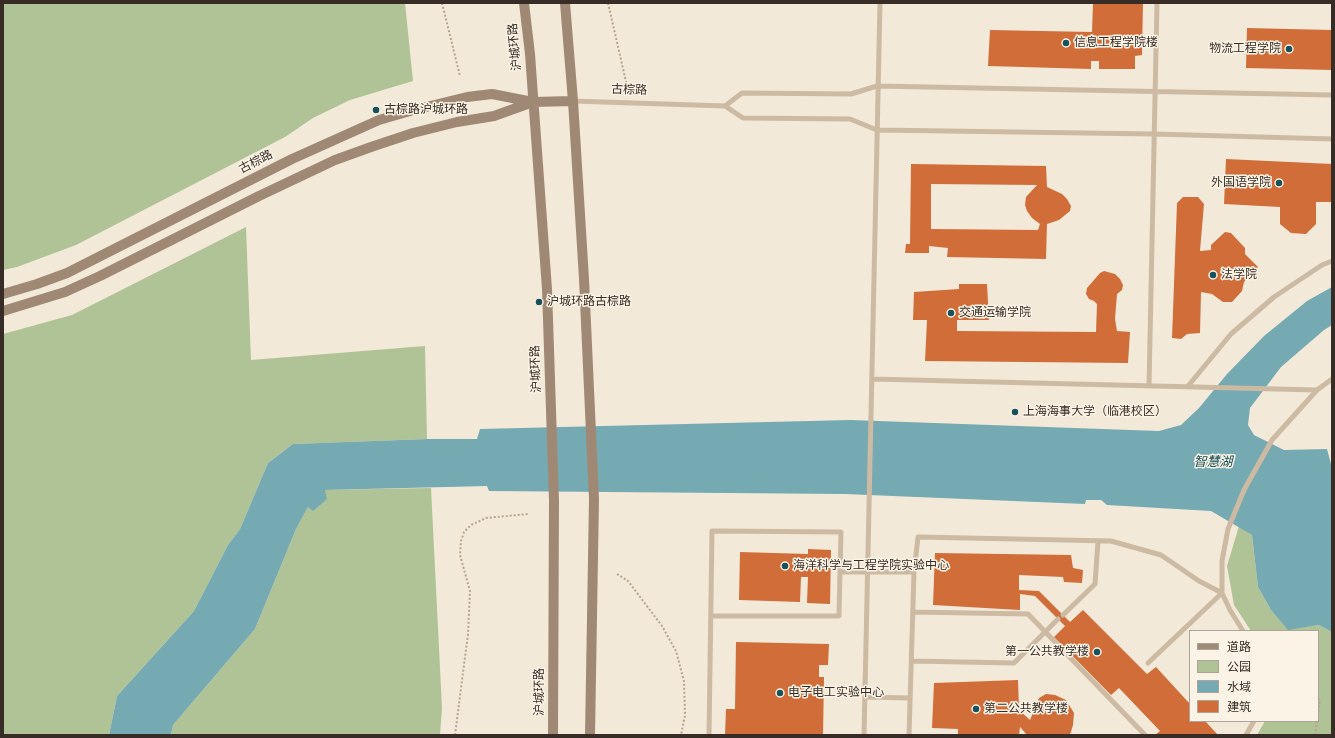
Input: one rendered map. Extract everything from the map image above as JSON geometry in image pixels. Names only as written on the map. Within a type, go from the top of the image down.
[{"type":"main road","name":"沪城环路","points":[[524,3],[530,54],[532,102],[547,289],[554,501],[553,735]]},
{"type":"main road","points":[[565,3],[573,101],[584,279],[594,499],[590,735]]},
{"type":"main road","name":"古棕路","points":[[3,294],[67,273],[292,159],[379,120],[460,99],[492,94],[532,102],[573,101]]},
{"type":"main road","name":"古棕路","points":[[3,311],[65,292],[335,160],[413,133],[457,122],[494,116],[532,102]]},
{"type":"lane","points":[[864,735],[880,3]]},
{"type":"lane","points":[[1149,386],[1156,3]]},
{"type":"lane","points":[[1332,95],[878,86],[851,94],[742,93],[725,106],[743,118],[850,119],[877,130],[1332,138]]},
{"type":"lane","name":"古棕路","points":[[573,101],[725,106]]},
{"type":"lane","points":[[1188,386],[1231,334],[1274,297],[1332,261]]},
{"type":"lane","points":[[872,379],[1317,390]]},
{"type":"lane","points":[[1242,630],[1222,593],[1222,561],[1228,529],[1244,490],[1272,440],[1317,390],[1332,379]]},
{"type":"lane","points":[[709,735],[712,531],[841,532],[839,616],[711,616]]},
{"type":"lane","points":[[909,735],[914,572],[918,537],[1111,541],[1161,555],[1199,581],[1222,593]]},
{"type":"lane","points":[[1063,615],[1095,584],[1098,541]]},
{"type":"lane","points":[[840,572],[914,572]]},
{"type":"lane","points":[[1148,663],[1222,593]]},
{"type":"lane","points":[[913,612],[1028,614],[1145,735]]},
{"type":"lane","points":[[912,661],[1014,663],[1058,619]]},
{"type":"lane","points":[[865,697],[910,698]]},
{"type":"lane","points":[[1246,735],[1253,722]]},
{"type":"path","points":[[442,3],[460,76]]},
{"type":"path","points":[[608,3],[627,86]]},
{"type":"path","points":[[455,735],[468,634],[470,591],[460,555],[461,541],[464,532],[471,525],[486,518],[528,514]]},
{"type":"path","points":[[617,574],[628,581],[662,626],[676,651],[684,681],[685,715],[681,735]]},
{"type":"path","points":[[1315,735],[1317,722]]},
{"type":"green space","points":[[3,3],[405,3],[413,81],[350,100],[313,118],[285,137],[76,245],[17,267],[3,270]]},
{"type":"green space","points":[[246,227],[251,360],[425,346],[427,439],[293,444],[268,463],[240,529],[228,545],[194,611],[117,696],[109,735],[3,735],[3,334],[72,315]]},
{"type":"green space","points":[[431,488],[442,708],[440,735],[171,735],[173,725],[255,629],[296,529],[308,507],[325,490]]},
{"type":"green space","points":[[1239,526],[1252,535],[1258,587],[1271,610],[1288,629],[1319,625],[1332,632],[1332,735],[1257,735],[1264,722],[1319,722],[1319,630],[1250,630],[1234,605],[1227,566]]},
{"type":"water","name":"智慧湖","points":[[1332,287],[1332,325],[1324,330],[1281,367],[1250,408],[1248,425],[1254,435],[1284,450],[1327,449],[1332,464],[1332,632],[1319,625],[1288,630],[1271,610],[1258,587],[1252,535],[1211,511],[1107,505],[1101,500],[1086,500],[1085,504],[845,494],[489,491],[487,486],[325,490],[327,499],[313,511],[308,507],[296,529],[255,629],[173,725],[171,735],[109,735],[117,696],[194,611],[228,545],[240,529],[268,463],[293,444],[427,439],[477,439],[480,429],[850,420],[1159,431],[1181,425],[1199,408],[1227,374],[1264,336],[1307,301]]},
{"type":"building","name":"信息工程学院楼","points":[[1093,3],[1143,3],[1142,55],[1135,56],[1135,69],[1099,69],[1099,61],[1091,61],[1091,69],[988,66],[990,30],[1092,32]]},
{"type":"building","name":"物流工程学院","points":[[1247,28],[1332,30],[1332,70],[1246,68]]},
{"type":"building","name":"外国语学院","points":[[1226,159],[1332,164],[1332,202],[1316,202],[1316,224],[1306,234],[1291,233],[1280,224],[1280,207],[1224,204]]},
{"type":"building","points":[[911,164],[1046,166],[1047,187],[1062,194],[1071,206],[1070,211],[1059,220],[1047,224],[1046,259],[947,257],[948,248],[929,246],[929,253],[905,253],[906,244],[910,244]],"holes":[[[931,184],[1037,185],[1026,197],[1025,205],[1032,218],[1040,224],[1038,230],[931,229]]]},
{"type":"building","name":"法学院","points":[[1183,197],[1198,197],[1204,204],[1200,251],[1211,250],[1211,245],[1225,232],[1231,233],[1245,248],[1245,254],[1258,267],[1244,282],[1242,291],[1232,302],[1223,302],[1212,294],[1201,292],[1200,333],[1187,334],[1181,339],[1172,338],[1177,203]]},
{"type":"building","name":"交通运输学院","points":[[1104,271],[1115,274],[1123,285],[1122,290],[1117,294],[1115,319],[1117,331],[1130,332],[1128,363],[925,361],[927,320],[913,320],[914,292],[959,289],[959,284],[987,284],[989,320],[957,320],[957,331],[1096,332],[1097,304],[1089,299],[1086,294],[1087,288],[1100,273]]},
{"type":"building","name":"海洋科学与工程学院实验中心","points":[[808,549],[831,550],[830,604],[807,603],[808,577],[801,577],[800,602],[739,600],[740,552],[808,554]]},
{"type":"building","name":"第一公共教学楼","points":[[935,553],[1071,555],[1073,568],[1083,570],[1082,583],[1064,582],[1063,577],[1019,575],[1019,590],[1039,591],[1070,622],[1083,610],[1147,674],[1156,667],[1189,703],[1189,722],[1206,722],[1218,735],[1155,735],[1160,731],[1119,688],[1111,695],[1054,637],[1065,626],[1035,596],[1020,594],[1020,610],[933,605]]},
{"type":"building","name":"电子电工实验中心","points":[[736,642],[829,644],[828,665],[819,665],[819,677],[824,677],[823,735],[725,735],[726,709],[735,709]]},
{"type":"building","name":"第二公共教学楼","points":[[1018,680],[1019,710],[1030,720],[1039,698],[1046,694],[1055,695],[1066,700],[1074,713],[1070,735],[1027,735],[1020,727],[1019,735],[958,735],[958,729],[932,728],[934,683]]},
{"type":"place","name":"信息工程学院楼","points":[[1066,43]]},
{"type":"place","name":"物流工程学院","points":[[1289,49]]},
{"type":"place","name":"古棕路沪城环路","points":[[376,110]]},
{"type":"place","name":"外国语学院","points":[[1279,183]]},
{"type":"place","name":"法学院","points":[[1213,275]]},
{"type":"place","name":"沪城环路古棕路","points":[[539,302]]},
{"type":"place","name":"交通运输学院","points":[[951,313]]},
{"type":"place","name":"上海海事大学（临港校区）","points":[[1015,412]]},
{"type":"place","name":"海洋科学与工程学院实验中心","points":[[785,566]]},
{"type":"place","name":"第一公共教学楼","points":[[1097,652]]},
{"type":"place","name":"电子电工实验中心","points":[[780,693]]},
{"type":"place","name":"第二公共教学楼","points":[[976,709]]}]
